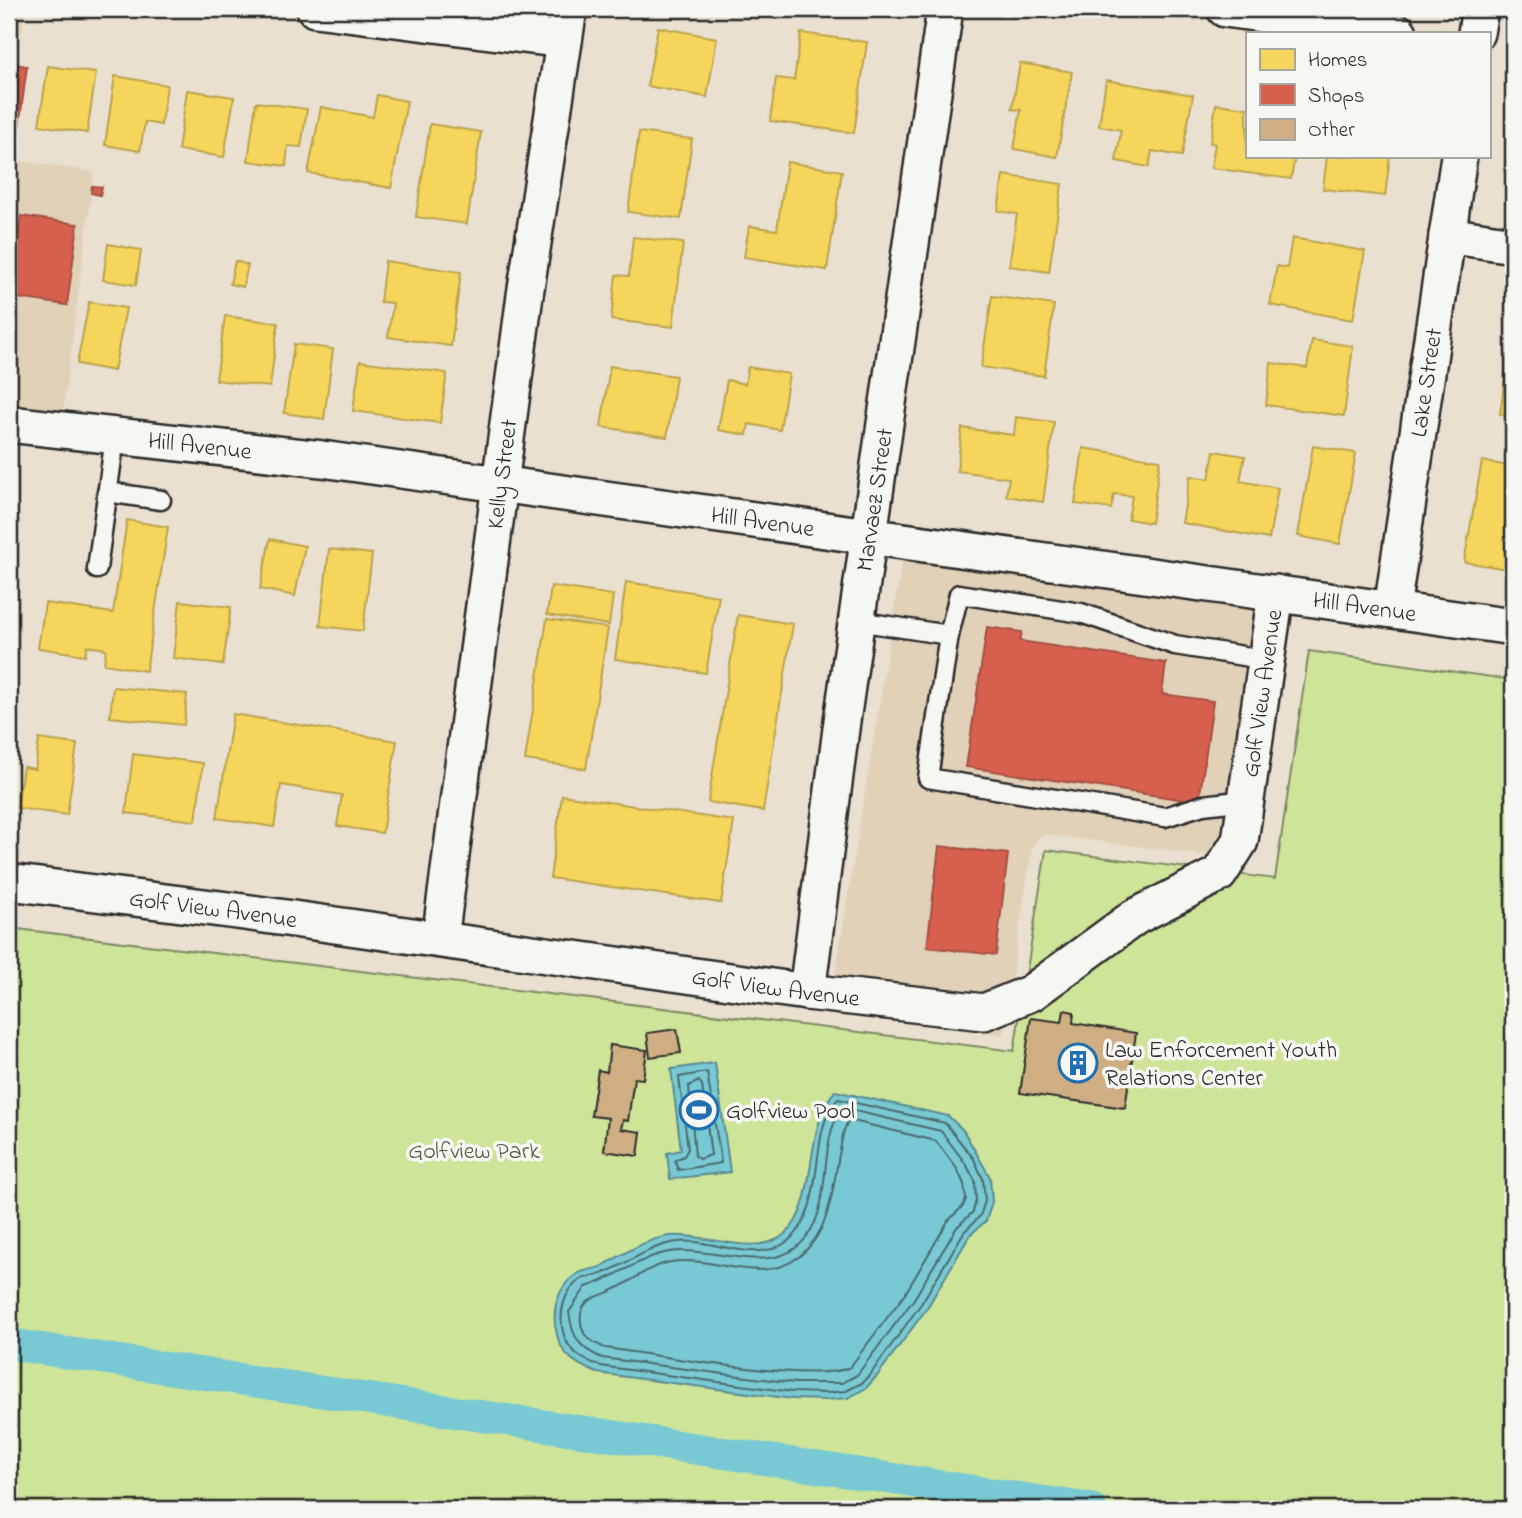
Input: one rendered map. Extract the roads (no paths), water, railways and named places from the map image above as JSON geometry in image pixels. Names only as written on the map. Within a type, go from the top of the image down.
[{"type":"street","points":[[315,9],[567,25]]},
{"type":"street","name":"Marvaez Street","points":[[807,992],[869,535],[945,9]]},
{"type":"street","points":[[1225,9],[1392,32]]},
{"type":"street","points":[[1476,32],[1480,9]]},
{"type":"street","name":"Kelly Street","points":[[440,939],[499,484],[567,25]]},
{"type":"street","name":"Lake Street","points":[[1392,610],[1459,158]]},
{"type":"street","points":[[1447,235],[1513,245]]},
{"type":"street","name":"Hill Avenue","points":[[9,424],[322,459],[1513,627]]},
{"type":"street","name":"Golf View Avenue","points":[[9,882],[440,939],[807,992],[984,1012],[1031,993],[1135,917],[1219,873],[1240,841],[1276,593]]},
{"type":"lane","points":[[97,569],[115,437]]},
{"type":"lane","points":[[107,492],[161,500]]},
{"type":"lane","points":[[1247,800],[1203,805],[1165,817],[928,778],[949,635],[959,594],[1081,613],[1175,645],[1268,660]]},
{"type":"lane","points":[[857,621],[949,635]]},
{"type":"water","name":"Golfview Pool","points":[[715,1063],[730,1172],[670,1179],[667,1153],[681,1150],[671,1069]]},
{"type":"water","points":[[835,1091],[948,1116],[963,1130],[990,1177],[992,1202],[986,1221],[970,1235],[927,1308],[866,1388],[848,1398],[793,1399],[597,1373],[567,1355],[559,1343],[555,1327],[555,1309],[564,1286],[580,1272],[599,1267],[652,1240],[670,1236],[745,1245],[773,1241],[785,1234],[796,1221],[803,1204],[818,1125]]},
{"type":"waterway","points":[[9,1344],[1091,1509]]},
{"type":"place","name":"Law Enforcement Youth Relations Center","points":[[1078,1063]]},
{"type":"place","name":"Golfview Pool","points":[[699,1110]]},
{"type":"park label","name":"Golfview Park","points":[[474,1150]]}]
